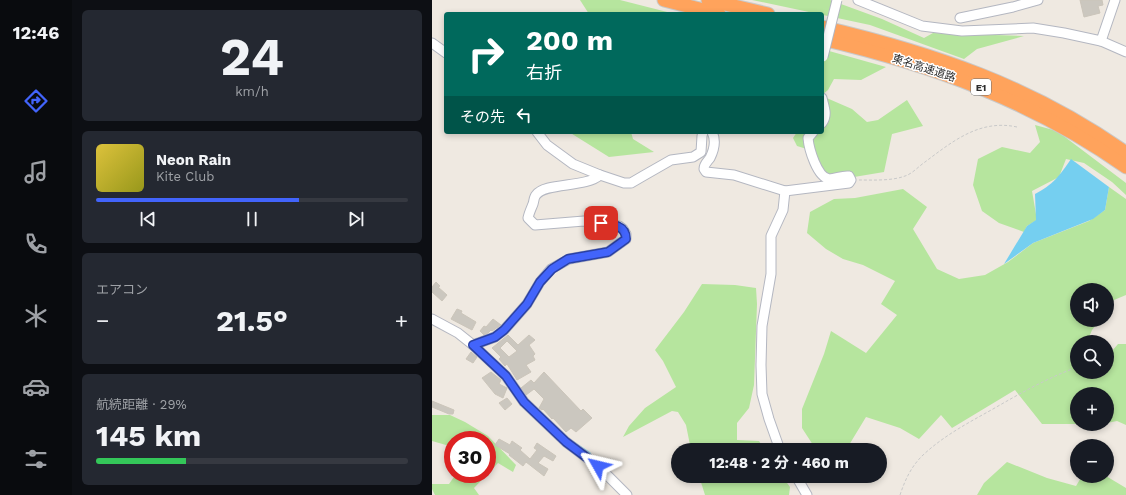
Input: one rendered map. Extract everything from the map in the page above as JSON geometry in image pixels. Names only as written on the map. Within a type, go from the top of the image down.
[{"type":"highway","points":[[664,0],[711,12]]},
{"type":"highway","points":[[708,0],[759,12]]},
{"type":"highway","name":"東名高速道路","points":[[824,27],[911,50],[984,75],[1031,96],[1075,120],[1126,153]]},
{"type":"highway","name":"東名高速道路","points":[[824,39],[904,60],[946,74],[1006,98],[1066,129],[1126,167]]},
{"type":"street","points":[[824,50],[837,0]]},
{"type":"street","points":[[858,0],[922,26],[962,31],[1033,28],[1064,32],[1101,41],[1126,52]]},
{"type":"street","points":[[960,18],[1038,0]]},
{"type":"street","points":[[1101,41],[1115,0]]},
{"type":"street","points":[[432,44],[444,52]]},
{"type":"street","points":[[824,105],[826,112],[824,120]]},
{"type":"street","points":[[539,134],[547,145],[573,164],[624,183],[631,182],[671,160],[694,158],[701,152],[702,134]]},
{"type":"street","points":[[713,134],[715,137],[714,146],[710,158],[704,165],[706,172],[734,175],[785,191],[846,184],[851,180],[848,176],[845,175],[830,179],[823,176],[818,170],[809,145],[808,138],[812,134]]},
{"type":"street","points":[[475,344],[495,337],[504,330],[527,304],[540,282],[552,269],[568,259],[608,252],[626,239],[626,234],[623,229],[619,226],[610,224],[584,221],[535,225],[528,218],[528,214],[536,194],[541,191],[589,181],[600,175]]},
{"type":"street","points":[[777,443],[762,394],[762,326],[771,274],[771,236],[782,210],[785,191]]},
{"type":"street","points":[[432,319],[475,344],[506,376],[524,402],[566,442],[598,466],[627,495]]},
{"type":"street","points":[[800,483],[808,495]]},
{"type":"path","points":[[851,180],[889,179],[906,176],[946,146],[965,134],[982,127],[1007,125],[1017,128]]},
{"type":"path","points":[[900,495],[909,472],[922,456],[939,442],[957,429],[1017,395],[1056,375],[1070,370]]},
{"type":"green space","points":[[580,0],[620,0],[667,12],[588,12]]},
{"type":"green space","points":[[752,0],[830,0],[882,19],[924,38],[933,33],[1024,36],[977,49],[964,59],[870,25],[824,15],[824,12],[809,12]]},
{"type":"green space","points":[[824,50],[886,67],[861,80],[834,79],[828,90],[824,93]]},
{"type":"green space","points":[[824,97],[852,109],[867,122],[878,120],[907,100],[923,126],[892,134],[884,172],[854,177],[827,174],[810,150],[797,146],[793,138],[796,134],[824,134]]},
{"type":"green space","points":[[1035,125],[1057,131],[1126,183],[1126,195],[1112,182],[1084,163],[1066,159],[1059,177],[1032,191],[1037,220],[1027,226],[1024,232],[999,223],[982,211],[973,185],[978,159],[1002,147],[1030,153],[1040,142]]},
{"type":"green space","points":[[572,134],[632,134],[633,139],[654,152],[609,157]]},
{"type":"green space","points":[[1109,187],[1126,199],[1126,295],[1114,300],[1114,283],[1070,283],[1070,327],[1094,327],[1090,335],[1070,335],[1070,379],[1114,379],[1114,349],[1118,344],[1126,344],[1126,425],[1117,421],[1114,422],[1114,387],[1070,387],[1070,424],[1042,424],[1015,390],[952,428],[941,415],[919,439],[900,428],[866,417],[850,443],[812,443],[802,428],[802,409],[824,354],[831,331],[866,353],[897,315],[881,304],[895,281],[863,265],[843,259],[826,249],[807,233],[810,212],[834,199],[855,198],[903,189],[927,207],[913,229],[937,269],[959,279],[985,275],[1008,262],[1033,243],[1089,221],[1105,210]]},
{"type":"green space","points":[[702,284],[735,285],[756,288],[757,304],[754,385],[749,408],[737,423],[737,440],[759,441],[760,443],[690,443],[686,425],[678,412],[672,411],[623,437],[629,426],[645,408],[676,387],[663,361],[655,350],[684,312]]},
{"type":"green space","points":[[432,415],[450,415],[480,431],[444,431],[444,444],[432,441]]},
{"type":"green space","points":[[496,444],[516,465],[513,472],[498,463],[496,465]]},
{"type":"green space","points":[[1007,462],[1047,478],[1076,486],[1078,483],[1114,483],[1114,481],[1126,488],[1126,495],[977,495],[984,483]]},
{"type":"green space","points":[[479,483],[474,488],[479,495],[435,495],[432,489],[432,484]]},
{"type":"green space","points":[[701,483],[787,483],[790,487],[789,495],[705,495]]},
{"type":"water","points":[[1071,159],[1109,187],[1105,210],[1093,219],[1033,243],[1004,264],[1027,226],[1036,220],[1035,194],[1047,187],[1056,179]]},
{"type":"building","points":[[1080,0],[1102,0],[1103,5],[1098,6],[1100,13],[1084,17]]},
{"type":"building","points":[[436,282],[440,286],[438,287],[447,295],[442,301],[432,292],[432,287]]},
{"type":"building","points":[[457,309],[476,322],[472,330],[451,319]]},
{"type":"building","points":[[493,319],[501,325],[484,335],[480,331]]},
{"type":"building","points":[[508,335],[518,345],[529,335],[535,340],[529,345],[535,354],[533,356],[535,360],[526,365],[531,372],[517,380],[507,364],[505,366],[499,359],[501,357],[492,348]],"holes":[[[507,341],[517,351],[509,357],[500,348]]]},
{"type":"building","points":[[471,352],[477,357],[473,363],[466,359]]},
{"type":"building","points":[[491,372],[501,380],[499,384],[507,388],[503,398],[495,394],[482,378]]},
{"type":"building","points":[[544,372],[581,411],[583,409],[592,418],[576,432],[571,428],[566,432],[543,409],[542,410],[539,408],[544,399],[534,389],[526,395],[521,388],[531,380],[534,383]]},
{"type":"building","points":[[507,398],[512,404],[505,410],[499,403]]},
{"type":"building","points":[[432,401],[454,410],[453,414],[449,414],[432,407]]},
{"type":"building","points":[[499,439],[510,445],[512,441],[522,448],[520,450],[530,459],[537,450],[534,448],[537,443],[556,456],[553,461],[544,456],[538,463],[548,469],[544,476],[526,462],[523,466],[509,455],[510,454],[496,446]]},
{"type":"waterway","points":[[565,436],[591,455]]},
{"type":"route","points":[[598,466],[566,442],[524,402],[506,376],[473,345],[495,337],[504,330],[527,304],[540,282],[552,269],[568,259],[608,252],[626,239],[626,234],[619,226],[601,223]]}]
